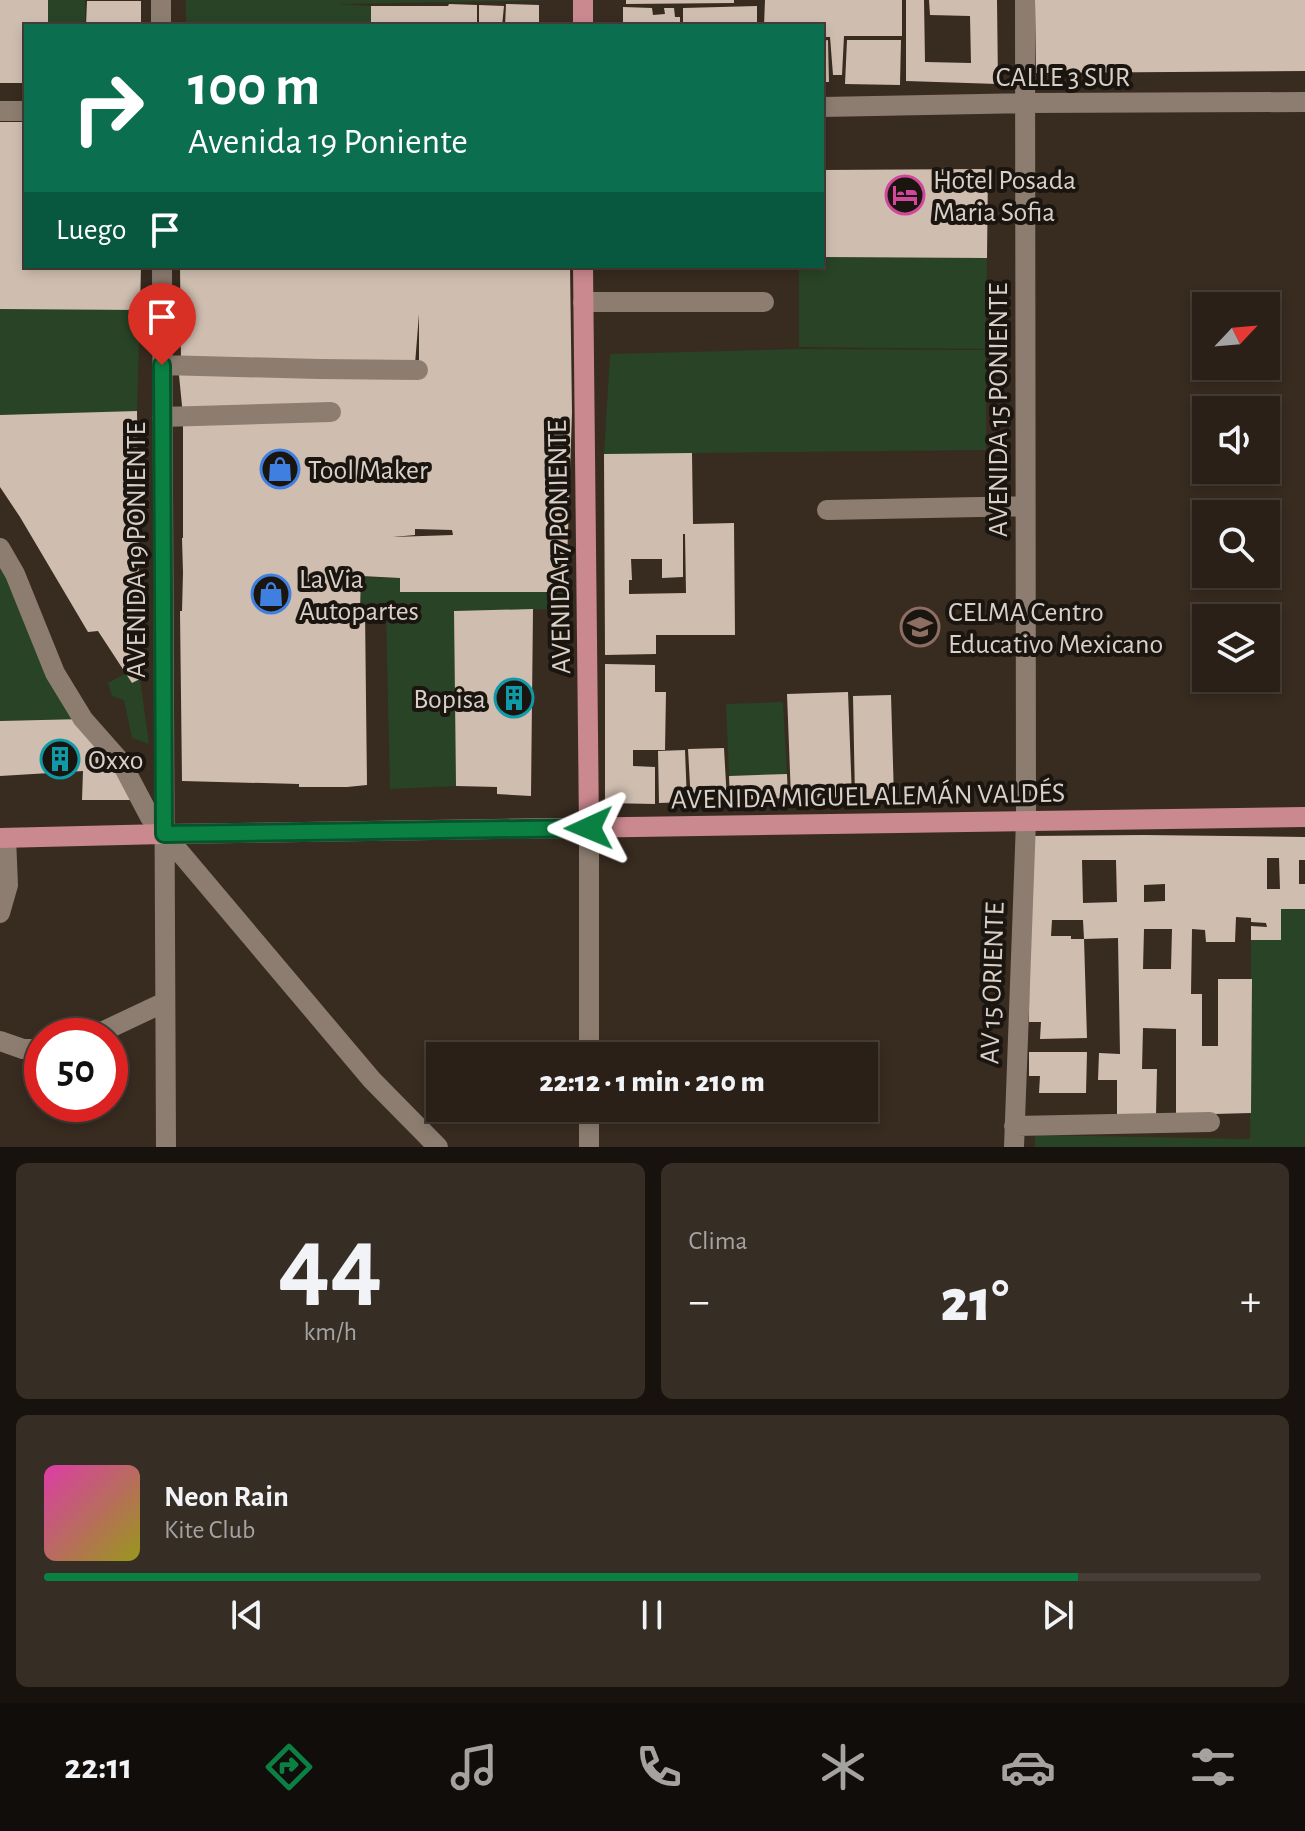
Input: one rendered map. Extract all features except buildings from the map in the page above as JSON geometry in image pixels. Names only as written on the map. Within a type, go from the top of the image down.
[{"type":"main road","points":[[583,0],[583,24]]},
{"type":"main road","name":"AVENIDA 17 PONIENTE","points":[[583,268],[589,828]]},
{"type":"main road","name":"AVENIDA MIGUEL ALEMÁN VALDÉS","points":[[3,838],[1305,817]]},
{"type":"street","points":[[161,0],[161,24]]},
{"type":"street","name":"AVENIDA 15 PONIENTE","points":[[1025,0],[1026,821]]},
{"type":"street","name":"CALLE 3 SUR","points":[[824,107],[1305,102]]},
{"type":"street","points":[[0,111],[24,111]]},
{"type":"street","name":"AVENIDA 19 PONIENTE","points":[[162,268],[166,1147]]},
{"type":"street","points":[[583,302],[764,302]]},
{"type":"street","points":[[162,365],[418,370]]},
{"type":"street","points":[[162,417],[331,412]]},
{"type":"street","points":[[827,510],[1025,506]]},
{"type":"street","points":[[0,548],[15,574],[55,673],[83,719],[121,762],[150,817],[372,1080],[438,1147]]},
{"type":"street","name":"AV 15 ORIENTE","points":[[1014,1137],[1026,821]]},
{"type":"street","points":[[589,828],[589,1042]]},
{"type":"street","points":[[0,913],[8,885],[3,838]]},
{"type":"street","points":[[128,1019],[165,1002]]},
{"type":"street","points":[[0,1041],[24,1049]]},
{"type":"street","points":[[589,1122],[589,1147]]},
{"type":"street","points":[[1014,1137],[1210,1122]]},
{"type":"green space","points":[[48,0],[85,0],[85,24],[48,24]]},
{"type":"green space","points":[[186,0],[561,0],[338,4],[371,6],[371,24],[186,24]]},
{"type":"green space","points":[[824,257],[987,258],[986,349],[799,347],[799,268],[824,268]]},
{"type":"green space","points":[[0,308],[140,310],[137,411],[0,416]]},
{"type":"green space","points":[[798,349],[986,350],[986,450],[604,454],[610,354]]},
{"type":"green space","points":[[0,548],[83,719],[0,721]]},
{"type":"green space","points":[[361,577],[400,578],[400,592],[566,592],[565,609],[454,611],[456,786],[390,789],[386,612],[361,611]]},
{"type":"green space","points":[[126,673],[132,683],[140,679],[149,744],[132,738],[124,700],[112,696],[108,683]]},
{"type":"green space","points":[[783,702],[787,774],[729,776],[726,704]]},
{"type":"green space","points":[[1281,909],[1305,909],[1305,1147],[1035,1147],[1035,1135],[1250,1139],[1251,940],[1281,940]]},
{"type":"place","name":"Hotel Posada Maria Sofia","points":[[905,195]]},
{"type":"place","name":"Tool Maker","points":[[280,469]]},
{"type":"place","name":"La Via Autopartes","points":[[271,594]]},
{"type":"place","name":"CELMA Centro Educativo Mexicano","points":[[920,627]]},
{"type":"place","name":"Bopisa","points":[[514,698]]},
{"type":"place","name":"Oxxo","points":[[60,759]]},
{"type":"route","points":[[162,365],[164,834],[589,828]]}]
